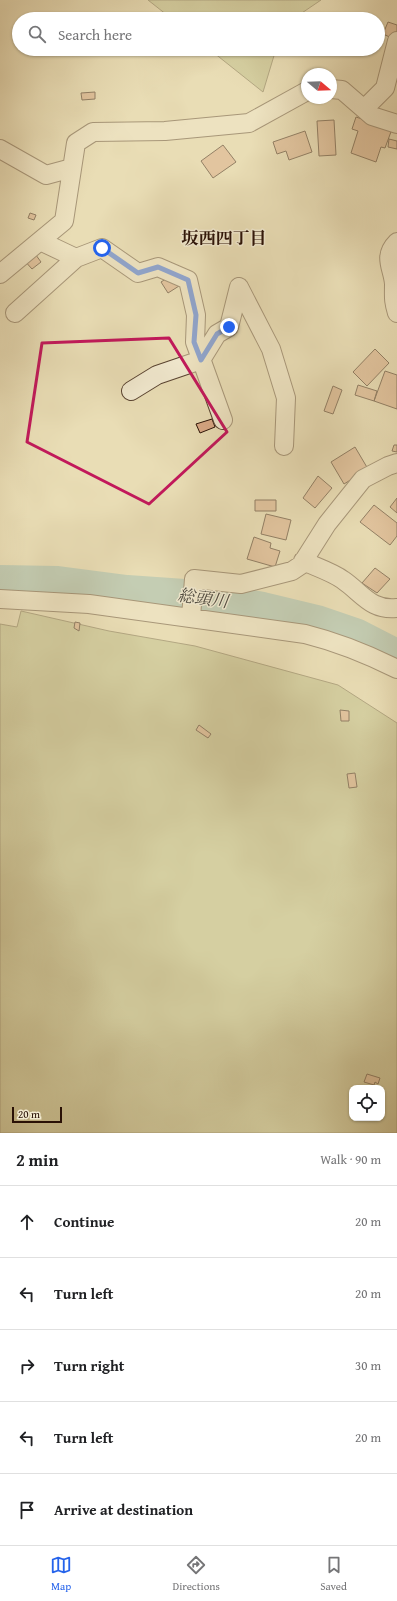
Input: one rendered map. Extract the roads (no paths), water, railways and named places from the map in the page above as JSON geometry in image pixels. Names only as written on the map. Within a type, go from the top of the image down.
[{"type":"street","points":[[364,109],[385,88],[397,41]]},
{"type":"street","points":[[337,90],[342,90],[372,116],[397,124]]},
{"type":"street","points":[[0,274],[64,221],[76,143],[93,132],[165,131],[248,122],[301,94]]},
{"type":"street","points":[[0,149],[46,175],[72,168]]},
{"type":"street","points":[[40,241],[76,258]]},
{"type":"street","points":[[397,242],[390,252],[390,270],[394,283],[393,299],[397,313]]},
{"type":"street","points":[[15,313],[76,258],[102,248],[138,273],[158,267],[188,280],[196,315],[194,342],[223,420]]},
{"type":"street","points":[[131,391],[157,375],[201,360],[217,334],[229,327],[239,287],[271,349],[286,398],[284,446]]},
{"type":"street","points":[[191,617],[194,579],[241,584],[292,571],[301,565],[327,524],[363,479],[388,466],[397,464]]},
{"type":"street","points":[[303,561],[343,580],[366,600],[376,606],[386,609],[397,608]]},
{"type":"street","points":[[0,598],[89,604],[305,634],[332,640],[397,669]]},
{"type":"waterway","name":"総頭川","points":[[0,580],[58,581],[127,590],[199,595],[263,607],[317,620],[358,634],[397,654]]},
{"type":"district","name":"坂西四丁目","points":[[224,238]]}]
